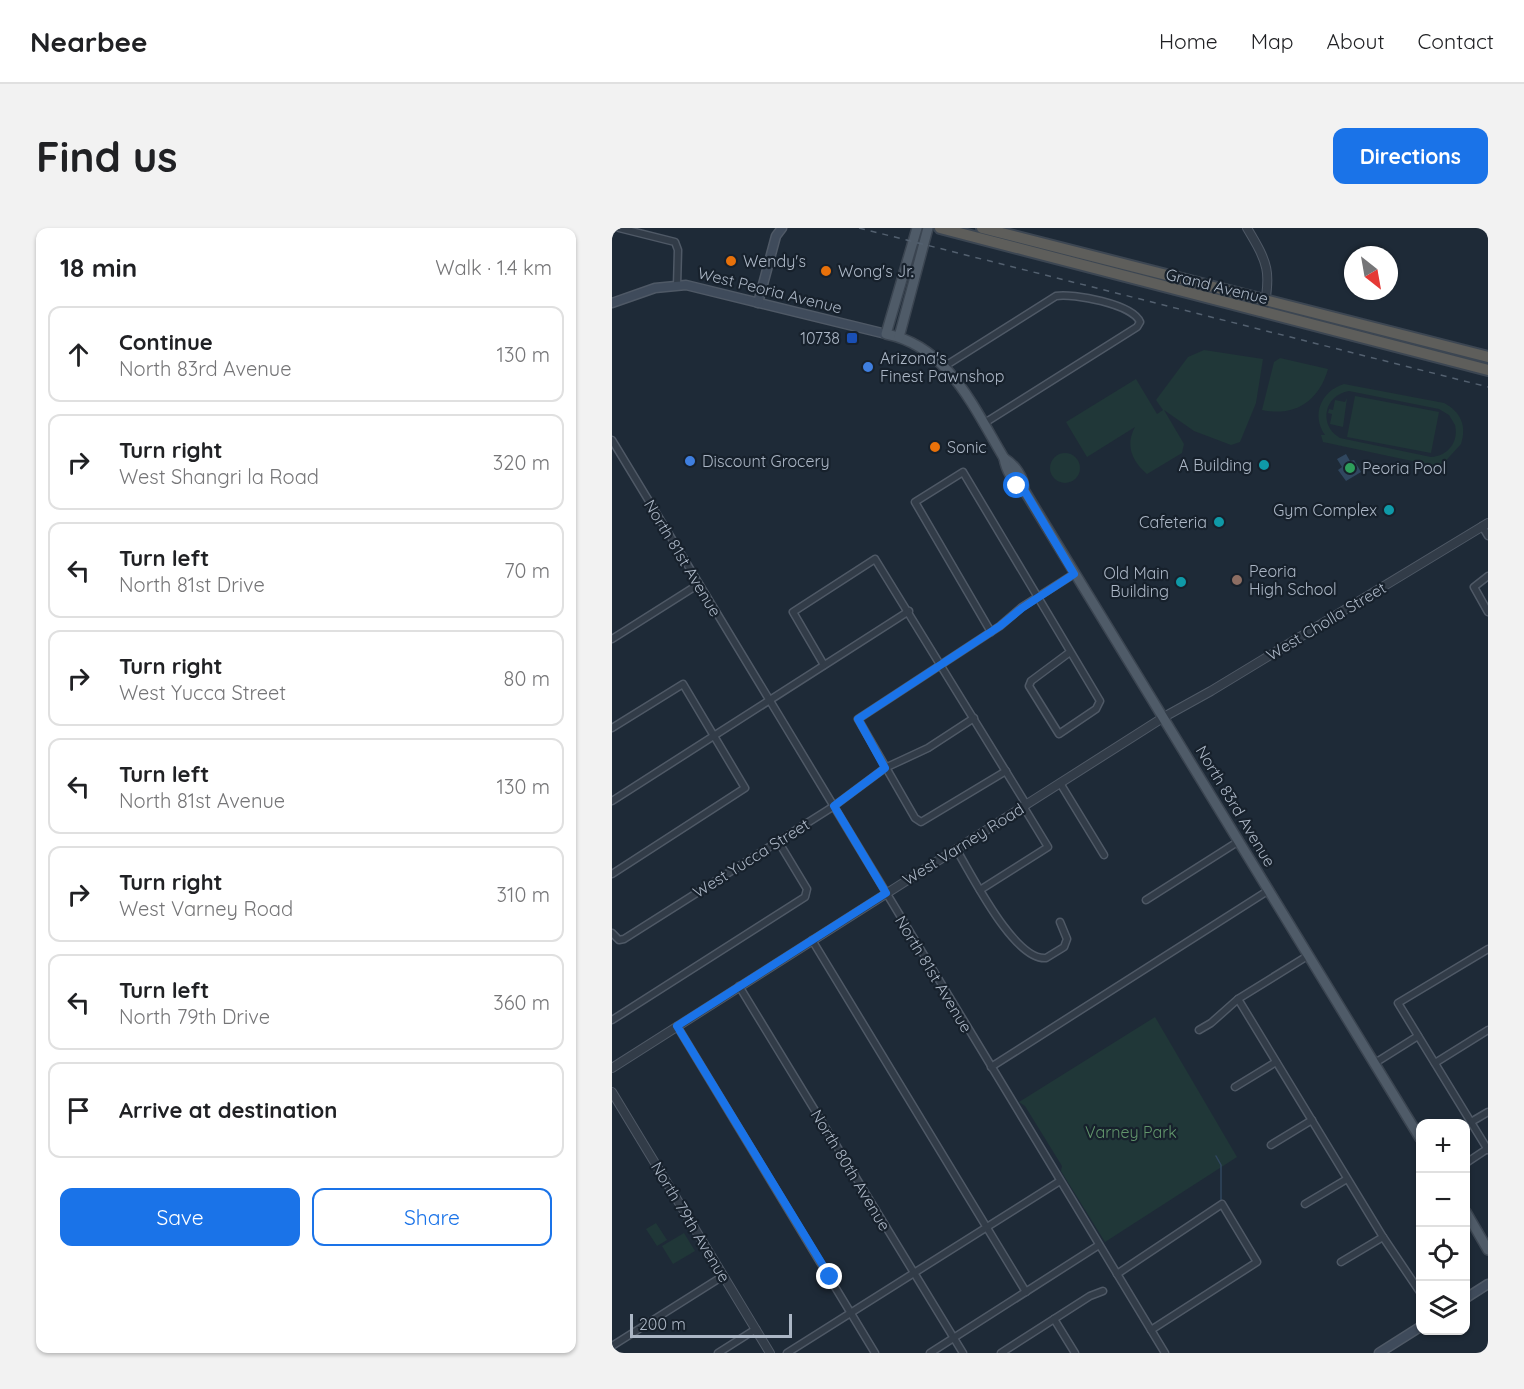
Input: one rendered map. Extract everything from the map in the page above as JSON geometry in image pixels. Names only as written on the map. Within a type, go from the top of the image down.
[{"type":"highway","name":"Grand Avenue","points":[[940,228],[1488,370]]},
{"type":"highway","name":"Grand Avenue","points":[[982,228],[1019,233],[1090,255],[1488,357]]},
{"type":"highway","points":[[1088,268],[1090,255]]},
{"type":"highway","points":[[1376,341],[1380,330]]},
{"type":"main road","points":[[758,303],[774,232],[782,228]]},
{"type":"main road","points":[[892,335],[918,228]]},
{"type":"main road","points":[[892,335],[928,228]]},
{"type":"main road","name":"West Peoria Avenue","points":[[612,303],[647,289],[687,285],[892,335]]},
{"type":"main road","name":"North 83rd Avenue","points":[[892,335],[928,352],[945,366],[1004,458],[1012,463],[1024,482],[1024,490],[1074,574],[1164,717],[1416,1131]]},
{"type":"main road","points":[[1470,1219],[1488,1250]]},
{"type":"main road","points":[[1470,1295],[1488,1284]]},
{"type":"main road","points":[[1379,1353],[1416,1330]]},
{"type":"street","points":[[619,228],[675,242],[678,250],[677,286]]},
{"type":"street","points":[[1247,228],[1268,266],[1269,280],[1263,313]]},
{"type":"street","points":[[945,366],[1056,296],[1067,294],[1134,312],[1140,322],[983,424]]},
{"type":"street","name":"North 81st Avenue","points":[[612,440],[1165,1353]]},
{"type":"street","points":[[991,632],[915,502],[963,472],[1039,596],[1100,705],[1059,734],[1029,686],[1031,681],[1070,652]]},
{"type":"street","points":[[1485,525],[1488,536]]},
{"type":"street","name":"West Cholla Street","points":[[1164,717],[1211,691],[1485,525]]},
{"type":"street","points":[[824,665],[793,612],[875,559],[1006,771],[1048,847],[980,890]]},
{"type":"street","points":[[1006,771],[921,822],[915,818],[858,719],[991,632],[1039,596],[1074,574]]},
{"type":"street","points":[[1488,576],[1474,587],[1488,612]]},
{"type":"street","points":[[612,639],[699,584]]},
{"type":"street","points":[[612,801],[909,611]]},
{"type":"street","points":[[612,728],[682,684],[745,788],[612,874]]},
{"type":"street","name":"West Varney Road","points":[[612,1068],[1164,717]]},
{"type":"street","name":"West Yucca Street","points":[[612,933],[619,940],[834,806],[885,768],[928,748],[974,718]]},
{"type":"street","points":[[1060,783],[1104,855]]},
{"type":"street","points":[[612,1020],[808,893],[778,841]]},
{"type":"street","points":[[1146,900],[1239,841]]},
{"type":"street","points":[[956,849],[1004,927],[1027,952],[1039,959],[1053,954],[1067,943],[1066,933],[1060,922]]},
{"type":"street","points":[[991,1067],[1269,890]]},
{"type":"street","points":[[812,940],[1026,1292]]},
{"type":"street","points":[[1470,1161],[1488,1150],[1398,1003],[1488,949]]},
{"type":"street","points":[[1199,1030],[1211,1023],[1238,999],[1309,955]]},
{"type":"street","name":"North 80th Avenue","points":[[739,986],[963,1353]]},
{"type":"street","points":[[1238,999],[1347,1179],[1416,1286]]},
{"type":"street","points":[[677,1026],[875,1353]]},
{"type":"street","points":[[1435,1063],[1488,1030]]},
{"type":"street","points":[[1375,1063],[1418,1036]]},
{"type":"street","points":[[1235,1087],[1276,1062]]},
{"type":"street","name":"North 79th Avenue","points":[[612,1092],[770,1353]]},
{"type":"street","points":[[1471,1122],[1488,1112]]},
{"type":"street","points":[[1271,1145],[1312,1120]]},
{"type":"street","points":[[1305,1204],[1347,1179]]},
{"type":"street","points":[[788,1353],[1060,1181]]},
{"type":"street","points":[[1116,1274],[1222,1204],[1257,1262],[1151,1330]]},
{"type":"street","points":[[1341,1262],[1383,1237]]},
{"type":"street","points":[[930,1353],[1099,1245]]},
{"type":"street","points":[[612,1346],[723,1276]]},
{"type":"street","points":[[1001,1353],[1090,1296],[1103,1291]]},
{"type":"street","points":[[1054,1319],[1075,1353]]},
{"type":"street","points":[[718,1353],[756,1329]]},
{"type":"green space","points":[[1204,350],[1263,359],[1256,403],[1240,442],[1231,445],[1194,431],[1164,410],[1184,444],[1182,453],[1147,474],[1137,464],[1130,446],[1135,427],[1087,457],[1066,422],[1136,379],[1157,414],[1163,410],[1156,400],[1188,357]]},
{"type":"green space","points":[[1280,358],[1328,369],[1319,390],[1304,404],[1285,411],[1262,410],[1274,362]]},
{"type":"green space","points":[[1344,384],[1444,403],[1455,411],[1461,420],[1463,437],[1461,444],[1440,467],[1323,442],[1321,435],[1325,435],[1319,420],[1319,412],[1324,398],[1336,387]],"holes":[[[1349,391],[1439,409],[1449,415],[1456,431],[1451,447],[1442,454],[1431,457],[1340,438],[1329,426],[1327,418],[1329,404],[1334,398]]]},
{"type":"green space","points":[[1355,396],[1439,412],[1431,453],[1347,437]]},
{"type":"green space","points":[[1347,398],[1343,427],[1330,424],[1332,414],[1328,413],[1329,409],[1333,410],[1335,400],[1345,402]]},
{"type":"green space","points":[[1065,453],[1076,457],[1080,468],[1076,479],[1065,483],[1054,479],[1050,468],[1054,457]]},
{"type":"green space","name":"Varney Park","points":[[1155,1017],[1237,1157],[1105,1242],[1061,1171],[1062,1166],[1025,1106],[1019,1102]]},
{"type":"green space","points":[[656,1223],[667,1240],[657,1246],[646,1229]]},
{"type":"green space","points":[[684,1233],[695,1251],[673,1264],[662,1246]]},
{"type":"water","name":"Peoria Pool","points":[[1346,454],[1350,461],[1354,460],[1361,472],[1346,481],[1338,470],[1342,467],[1337,459]]},
{"type":"waterway","points":[[1216,1156],[1221,1165],[1221,1201]]},
{"type":"railway","points":[[859,228],[1488,387]]},
{"type":"place","name":"Wendy's","points":[[731,261]]},
{"type":"place","name":"Wong's Jr.","points":[[826,271]]},
{"type":"place","name":"10738","points":[[852,338]]},
{"type":"place","name":"Arizona's Finest Pawnshop","points":[[868,367]]},
{"type":"place","name":"Sonic","points":[[935,447]]},
{"type":"place","name":"Discount Grocery","points":[[690,461]]},
{"type":"place","name":"A Building","points":[[1264,465]]},
{"type":"place","name":"Peoria Pool","points":[[1350,468]]},
{"type":"place","name":"Gym Complex","points":[[1389,510]]},
{"type":"place","name":"Cafeteria","points":[[1219,522]]},
{"type":"place","name":"Peoria High School","points":[[1237,580]]},
{"type":"place","name":"Old Main Building","points":[[1181,582]]},
{"type":"route","points":[[830,1277],[677,1026],[886,893],[834,806],[885,768],[858,719],[1000,626],[1039,596],[1074,574],[1024,490],[1017,486]]}]
